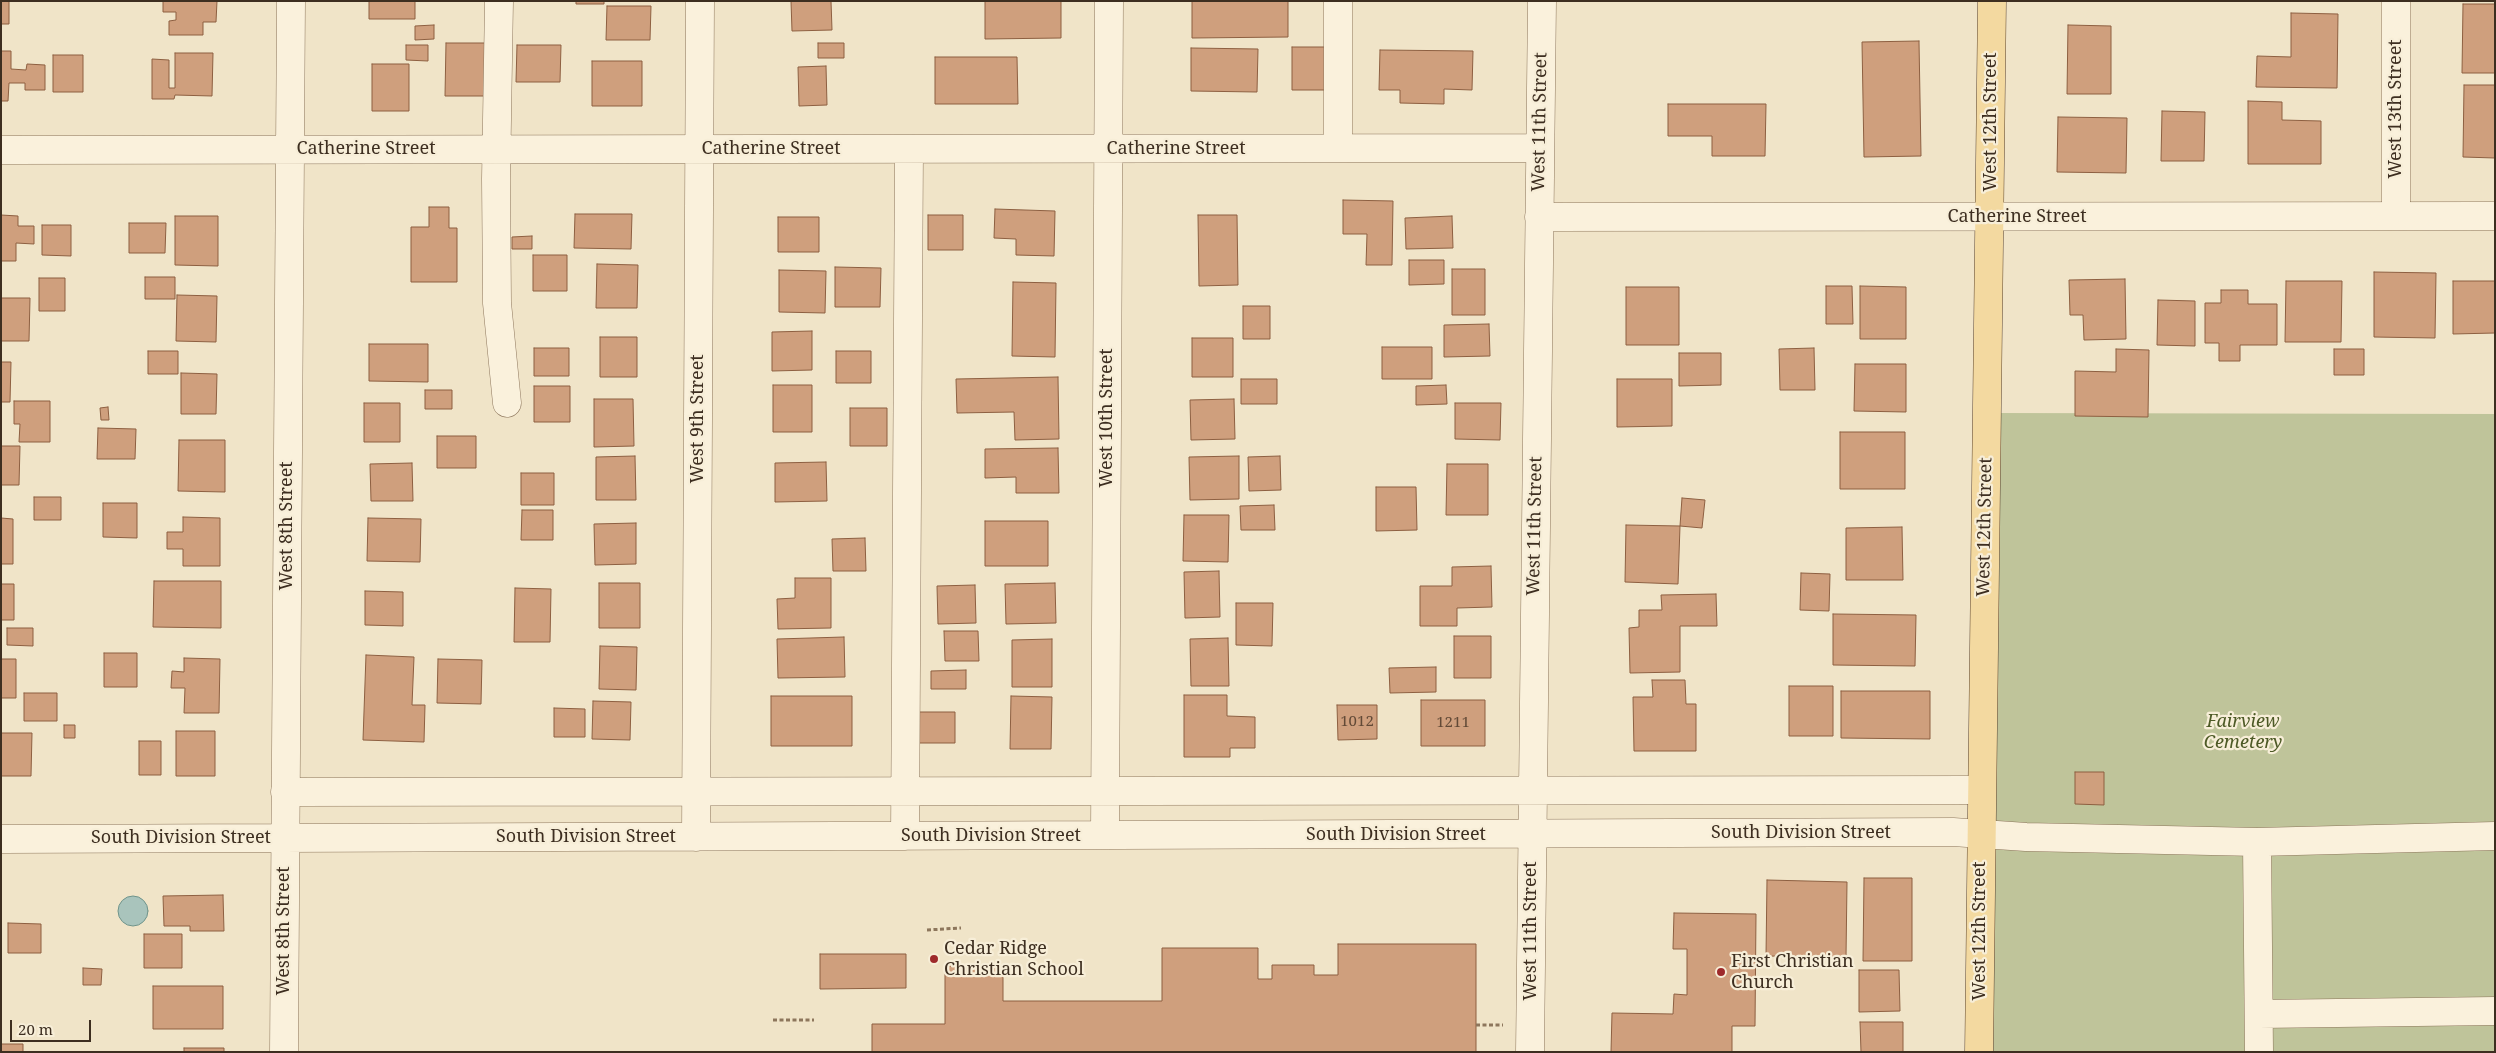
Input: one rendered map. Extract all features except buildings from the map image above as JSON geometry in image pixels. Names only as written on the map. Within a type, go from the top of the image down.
[{"type":"main road","name":"West 12th Street","points":[[1979,1052],[1980,833],[1992,1]]},
{"type":"street","name":"West 8th Street","points":[[284,1052],[291,1]]},
{"type":"street","points":[[500,1],[497,303],[507,403]]},
{"type":"street","name":"West 9th Street","points":[[696,837],[700,1]]},
{"type":"street","name":"West 10th Street","points":[[1105,836],[1109,1]]},
{"type":"street","points":[[1338,1],[1338,148]]},
{"type":"street","name":"West 11th Street","points":[[1530,1052],[1542,1]]},
{"type":"street","name":"West 13th Street","points":[[2396,1],[2396,216]]},
{"type":"street","name":"Catherine Street","points":[[1,150],[1540,148]]},
{"type":"street","points":[[904,836],[909,149]]},
{"type":"street","name":"Catherine Street","points":[[1539,217],[2495,216]]},
{"type":"street","points":[[285,792],[1981,790]]},
{"type":"street","name":"South Division Street","points":[[1,839],[1980,833],[2026,837],[2257,842],[2495,836]]},
{"type":"street","points":[[2257,842],[2259,1052]]},
{"type":"street","points":[[2259,1014],[2495,1011]]},
{"type":"path","points":[[928,930],[961,928]]},
{"type":"path","points":[[773,1020],[814,1020]]},
{"type":"path","points":[[1476,1025],[1503,1025]]},
{"type":"green space","name":"Fairview Cemetery","points":[[1992,413],[2495,414],[2495,1052],[1991,1052]]},
{"type":"water","points":[[133,896],[144,900],[148,911],[144,922],[133,926],[122,922],[118,911],[122,900]]},
{"type":"place","name":"Cedar Ridge Christian School","points":[[934,959]]},
{"type":"place","name":"First Christian Church","points":[[1721,972]]}]
